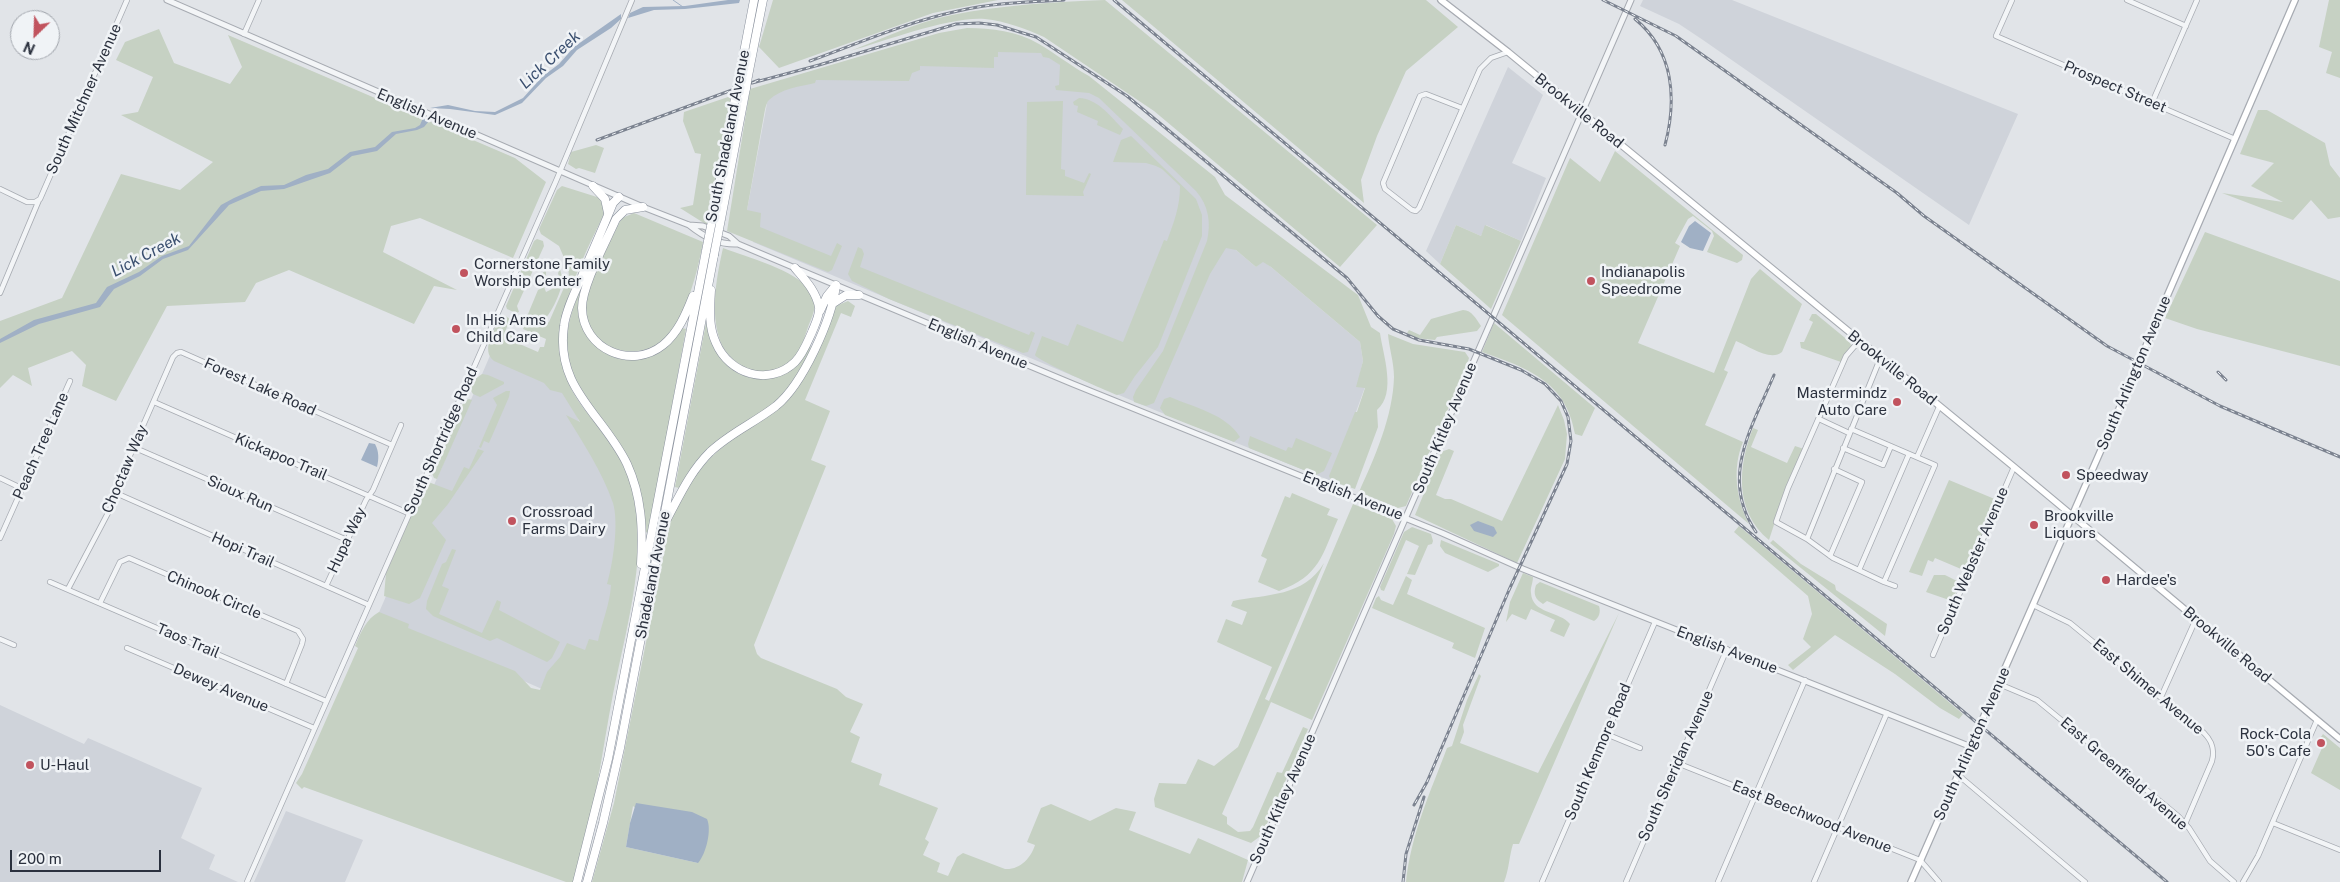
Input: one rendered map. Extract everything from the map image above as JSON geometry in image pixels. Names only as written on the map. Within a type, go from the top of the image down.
[{"type":"highway","name":"South Shadeland Avenue","points":[[702,271],[754,0]]},
{"type":"highway","name":"South Shadeland Avenue","points":[[712,266],[763,0]]},
{"type":"highway","points":[[593,186],[606,201],[608,217]]},
{"type":"highway","points":[[619,197],[613,203],[568,308],[564,326],[563,350],[567,370],[574,387],[617,447],[636,487],[643,526],[640,590]]},
{"type":"highway","points":[[619,197],[616,219],[585,290],[583,315],[588,331],[595,341],[607,351],[619,356],[635,357],[652,352],[666,343],[686,313],[702,271]]},
{"type":"highway","points":[[616,219],[625,210],[643,207]]},
{"type":"highway","points":[[712,266],[712,332],[723,357],[743,372],[755,375],[772,374],[789,367],[804,350],[827,296],[836,285]]},
{"type":"highway","name":"Shadeland Avenue","points":[[587,882],[616,768],[712,266]]},
{"type":"highway","points":[[795,268],[812,289],[818,302],[820,313]]},
{"type":"highway","name":"Shadeland Avenue","points":[[577,882],[605,776],[702,271]]},
{"type":"highway","points":[[662,527],[684,485],[706,456],[725,439],[777,405],[793,389],[807,367],[832,304],[836,285]]},
{"type":"highway","points":[[832,304],[846,296],[859,295]]},
{"type":"main road","name":"Brookville Road","points":[[1441,0],[1508,52],[2014,467],[2340,739]]},
{"type":"main road","name":"South Arlington Avenue","points":[[1911,882],[1969,746],[1999,684],[2130,384],[2295,0]]},
{"type":"street","name":"South Mitchner Avenue","points":[[0,293],[127,0]]},
{"type":"street","name":"English Avenue","points":[[167,0],[643,207],[689,225],[703,226],[729,236],[738,244],[859,295],[1406,518],[1523,569],[1969,746]]},
{"type":"street","points":[[244,34],[259,0]]},
{"type":"street","name":"South Shortridge Road","points":[[247,882],[632,0]]},
{"type":"street","name":"South Kitley Avenue","points":[[1247,882],[1630,0]]},
{"type":"street","name":"Prospect Street","points":[[2012,0],[1996,36],[2235,139]]},
{"type":"street","points":[[2127,0],[2186,26]]},
{"type":"street","points":[[2152,103],[2197,0]]},
{"type":"street","points":[[1462,108],[1426,94],[1420,96],[1383,183],[1386,190],[1412,210],[1416,211],[1419,208],[1480,67],[1491,58],[1508,52]]},
{"type":"street","points":[[0,190],[27,202],[35,202],[40,199]]},
{"type":"street","name":"English Avenue","points":[[689,225],[700,234],[725,244],[738,244]]},
{"type":"street","points":[[1859,341],[1846,356],[1788,488],[1776,522],[1806,539],[1830,556],[1895,586]]},
{"type":"street","name":"Forest Lake Road","points":[[154,402],[173,357],[177,352],[181,352],[392,445]]},
{"type":"street","points":[[1806,539],[1880,359]]},
{"type":"street","name":"Peach Tree Lane","points":[[0,538],[70,381]]},
{"type":"street","name":"Kickapoo Trail","points":[[154,402],[408,513]]},
{"type":"street","name":"Choctaw Way","points":[[68,589],[118,494],[117,485],[154,402]]},
{"type":"street","points":[[1917,457],[1939,407]]},
{"type":"street","points":[[1818,419],[1891,446],[1935,465],[1884,582]]},
{"type":"street","points":[[369,496],[401,425]]},
{"type":"street","points":[[1842,448],[1883,465],[1891,446]]},
{"type":"street","name":"Sioux Run","points":[[134,447],[347,540]]},
{"type":"street","points":[[1858,570],[1909,454]]},
{"type":"street","name":"South Webster Avenue","points":[[1933,655],[2014,467]]},
{"type":"street","points":[[1830,556],[1862,482],[1834,469]]},
{"type":"street","points":[[0,478],[21,488]]},
{"type":"street","name":"Hopi Trail","points":[[118,494],[368,605]]},
{"type":"street","name":"Hupa Way","points":[[326,586],[369,496]]},
{"type":"street","name":"Chinook Circle","points":[[100,603],[120,562],[130,558],[302,634],[302,644],[286,684]]},
{"type":"street","name":"Taos Trail","points":[[50,582],[326,701]]},
{"type":"street","name":"East Shimer Avenue","points":[[2033,605],[2070,623],[2204,733],[2213,747],[2212,761],[2185,824]]},
{"type":"street","points":[[2160,697],[2196,619]]},
{"type":"street","name":"South Kenmore Road","points":[[1542,882],[1655,622]]},
{"type":"street","points":[[0,639],[14,645]]},
{"type":"street","name":"Dewey Avenue","points":[[127,648],[314,728]]},
{"type":"street","name":"South Sheridan Avenue","points":[[1626,882],[1727,650]]},
{"type":"street","points":[[1718,882],[1806,680]]},
{"type":"street","name":"East Greenfield Avenue","points":[[1999,684],[2037,700],[2185,824],[2210,861],[2234,882]]},
{"type":"street","points":[[1814,882],[1887,713]]},
{"type":"street","points":[[2243,882],[2258,856],[2317,720]]},
{"type":"street","points":[[1606,734],[1640,748]]},
{"type":"street","name":"East Beechwood Avenue","points":[[1677,763],[1920,860],[1939,882]]},
{"type":"street","points":[[1957,774],[2085,882]]},
{"type":"street","points":[[2273,823],[2340,850]]},
{"type":"shaded area","points":[[1643,0],[1732,0],[2018,114],[1969,225],[1679,24],[1640,6]]},
{"type":"shaded area","points":[[1036,46],[1089,87],[1207,200],[1236,250],[1256,267],[1263,261],[1360,342],[1363,361],[1357,387],[1365,387],[1331,481],[1157,411],[753,242],[756,233],[747,210],[769,93],[860,67]]},
{"type":"shaded area","points":[[1508,67],[1543,95],[1512,163],[1546,178],[1521,241],[1486,225],[1481,236],[1456,225],[1440,264],[1426,251]]},
{"type":"shaded area","points":[[492,351],[562,381],[579,421],[611,475],[625,518],[599,700],[542,689],[377,617]]},
{"type":"shaded area","points":[[0,705],[84,744],[88,738],[202,788],[181,838],[215,855],[209,869],[238,882],[0,882]]},
{"type":"shaded area","points":[[286,811],[363,840],[345,882],[254,882]]},
{"type":"green space","points":[[773,0],[998,0],[933,13],[779,68],[759,47]]},
{"type":"green space","points":[[1105,0],[1377,225],[1340,267],[1154,111],[1044,37],[1023,28],[1000,22],[971,19],[937,25],[850,51],[913,26],[952,15],[1008,6]]},
{"type":"green space","points":[[1122,0],[1426,0],[1458,27],[1406,71],[1377,136],[1361,180],[1364,203]]},
{"type":"green space","points":[[2329,0],[2340,0],[2340,78],[2326,73],[2332,52],[2319,47]]},
{"type":"green space","points":[[967,28],[995,30],[1022,36],[1039,44],[1089,76],[1215,177],[1225,195],[1358,295],[1371,327],[1380,333],[1388,384],[1383,403],[1377,410],[1378,427],[1355,489],[1331,481],[1329,476],[1355,412],[1357,412],[1365,388],[1356,387],[1363,361],[1360,342],[1271,267],[1263,262],[1256,267],[1236,250],[1226,248],[1210,274],[1154,403],[1146,406],[1134,402],[1133,397],[1136,390],[1163,351],[1207,241],[1208,215],[1204,203],[1196,191],[1099,98],[1089,93],[1056,90],[1055,86],[1059,85],[1060,65],[1049,58],[1043,57],[1041,53],[998,52],[998,57],[994,57],[994,68],[920,66],[920,70],[912,73],[909,81],[816,80],[815,83],[791,88],[779,93],[767,103],[747,210],[761,213],[760,227],[831,256],[837,243],[842,246],[832,270],[828,272],[727,231],[750,89],[939,33]]},
{"type":"green space","points":[[159,29],[174,63],[230,84],[242,67],[228,35],[515,158],[546,182],[513,258],[420,218],[391,226],[383,252],[457,290],[434,286],[414,324],[289,270],[256,283],[245,302],[167,306],[116,401],[82,386],[86,365],[72,351],[28,368],[32,386],[13,375],[0,388],[0,321],[62,298],[121,174],[180,190],[213,162],[121,115],[138,112],[153,77],[116,60],[125,42]]},
{"type":"green space","points":[[731,96],[707,225],[680,208],[693,205],[701,154],[695,153],[683,121],[684,112]]},
{"type":"green space","points":[[1079,98],[1092,101],[1103,109],[1123,129],[1120,135],[1097,125],[1098,121],[1077,112],[1078,106],[1074,105],[1073,102]]},
{"type":"green space","points":[[1063,101],[1061,169],[1065,170],[1065,176],[1084,183],[1089,173],[1091,174],[1083,192],[1084,196],[1026,195],[1027,102]]},
{"type":"green space","points":[[2258,110],[2267,110],[2325,143],[2330,165],[2340,178],[2340,217],[2328,219],[2311,200],[2293,220],[2222,193],[2283,202],[2251,186],[2274,163],[2240,154]]},
{"type":"green space","points":[[1131,136],[1196,199],[1202,215],[1202,236],[1158,347],[1124,393],[1117,395],[1059,369],[1035,355],[1042,336],[1068,346],[1077,324],[1123,342],[1164,240],[1167,241],[1180,194],[1180,186],[1162,169],[1156,166],[1146,163],[1113,162],[1121,140]]},
{"type":"green space","points":[[596,145],[604,148],[595,173],[579,168],[576,169],[568,164],[571,152]]},
{"type":"green space","name":"Indianapolis Speedrome","points":[[1615,151],[1743,255],[1742,260],[1737,263],[1707,252],[1714,236],[1712,231],[1693,216],[1688,219],[1675,243],[1680,246],[1638,343],[1714,373],[1751,279],[1760,269],[1802,304],[1782,352],[1777,355],[1759,352],[1736,341],[1724,370],[1728,372],[1705,425],[1743,442],[1737,462],[1737,483],[1738,494],[1749,524],[1502,315],[1570,158],[1600,182]]},
{"type":"green space","points":[[562,186],[597,197],[603,202],[605,212],[570,292],[561,335],[561,356],[566,376],[575,396],[623,464],[636,499],[639,535],[638,560],[631,608],[591,817],[573,882],[566,882],[304,787],[302,789],[296,783],[302,774],[358,648],[355,646],[359,636],[367,622],[379,612],[409,624],[408,628],[515,671],[531,688],[540,690],[547,672],[560,657],[567,643],[585,650],[589,639],[598,641],[608,606],[611,585],[607,584],[614,544],[615,511],[609,491],[598,468],[566,415],[580,422],[562,393],[550,390],[544,383],[494,361],[488,351],[492,333],[501,316],[504,315],[510,319],[505,332],[517,338],[515,342],[538,352],[540,347],[544,347],[546,339],[523,329],[526,323],[540,327],[549,322],[569,276],[568,267],[559,246],[541,234],[539,229],[557,190]]},
{"type":"green space","points":[[634,213],[703,242],[690,294],[672,330],[665,339],[653,347],[640,351],[626,351],[613,348],[601,342],[592,333],[586,321],[585,306],[594,277],[618,225],[622,218]]},
{"type":"green space","points":[[1456,225],[1481,236],[1485,225],[1521,241],[1491,309],[1440,264]]},
{"type":"green space","points":[[2205,232],[2340,281],[2340,366],[2197,329],[2165,318]]},
{"type":"green space","points":[[537,239],[543,241],[544,246],[517,306],[519,312],[516,313],[507,309],[506,306],[534,241]]},
{"type":"green space","points":[[858,247],[862,249],[864,254],[860,267],[1029,335],[1031,331],[1035,333],[1028,352],[1023,353],[889,299],[852,281],[848,274]]},
{"type":"green space","points":[[723,248],[783,271],[803,283],[813,296],[815,305],[802,345],[792,361],[782,368],[759,371],[748,368],[738,363],[722,345],[716,323],[715,302]]},
{"type":"green space","points":[[591,264],[582,301],[581,321],[587,336],[597,347],[609,355],[621,359],[633,360],[644,358],[664,347],[682,328],[686,329],[649,533],[645,532],[631,468],[585,401],[569,363],[567,346],[568,328]]},
{"type":"green space","points":[[546,269],[544,281],[541,275]]},
{"type":"green space","points":[[560,269],[562,284],[553,307],[542,321],[536,324],[530,323],[524,316],[528,314],[538,290],[542,288],[543,284],[546,292],[554,288]]},
{"type":"green space","points":[[848,301],[855,306],[851,317],[841,313],[805,400],[830,411],[811,460],[826,466],[754,645],[757,654],[761,658],[837,689],[846,697],[863,704],[850,732],[860,737],[851,762],[882,774],[879,785],[938,808],[925,839],[929,842],[923,855],[940,863],[937,872],[948,876],[957,857],[963,853],[1005,869],[1015,868],[1028,859],[1031,854],[1035,845],[1027,842],[1041,808],[1051,804],[1090,821],[1116,808],[1136,812],[1129,830],[1190,854],[1198,838],[1248,860],[1242,882],[592,882],[614,803],[671,517],[692,480],[710,459],[744,431],[777,409],[796,390],[810,367],[836,306]],"holes":[[[633,806],[698,863],[626,847]]]},
{"type":"green space","points":[[1463,310],[1471,313],[1481,326],[1477,331],[1437,337],[1435,340],[1415,338],[1407,333],[1409,330],[1420,335],[1431,319]]},
{"type":"green space","points":[[1812,314],[1816,314],[1850,342],[1851,346],[1841,362],[1801,348],[1800,342],[1804,342],[1813,322],[1809,320]]},
{"type":"green space","points":[[706,323],[708,324],[713,343],[722,360],[729,367],[746,376],[756,378],[773,377],[780,373],[806,348],[811,346],[805,365],[783,397],[690,473],[679,488],[675,487]]},
{"type":"green space","points":[[1494,323],[1595,408],[1582,436],[1575,434],[1563,401],[1542,379],[1514,364],[1482,352]]},
{"type":"green space","points":[[1388,334],[1413,344],[1465,352],[1469,358],[1406,506],[1398,508],[1359,492],[1377,451],[1387,421],[1393,392],[1394,377]]},
{"type":"green space","points":[[482,374],[504,382],[504,384],[480,397],[473,394],[470,389],[474,380]]},
{"type":"green space","points":[[506,391],[510,391],[509,397],[489,443],[484,441],[481,448],[479,447],[497,405],[493,398]]},
{"type":"green space","points":[[1170,397],[1218,417],[1234,429],[1240,437],[1234,442],[1165,415],[1160,408],[1164,399]]},
{"type":"green space","points":[[472,400],[437,479],[434,478],[431,471],[437,465],[464,401]]},
{"type":"green space","points":[[1558,405],[1567,434],[1565,459],[1517,563],[1415,515],[1441,452],[1449,449],[1454,451],[1436,495],[1445,499],[1451,499],[1502,521]]},
{"type":"green space","points":[[1753,428],[1758,430],[1751,447],[1787,463],[1795,446],[1804,449],[1785,491],[1769,540],[1750,516],[1742,487],[1744,457]]},
{"type":"green space","points":[[1250,436],[1286,451],[1288,447],[1292,448],[1296,438],[1332,453],[1324,471],[1316,475],[1249,448]]},
{"type":"green space","points":[[478,449],[484,451],[448,504],[432,523],[446,540],[420,598],[409,604],[384,596],[386,573],[424,485],[431,483],[452,491],[464,467],[469,469]]},
{"type":"green space","points":[[1949,480],[1997,500],[1968,566],[1961,569],[1935,558],[1933,562],[1928,560],[1922,576],[1909,572]]},
{"type":"green space","points":[[1292,493],[1330,509],[1327,515],[1338,519],[1318,563],[1303,578],[1279,591],[1258,582],[1267,559],[1261,556],[1285,496],[1290,498]]},
{"type":"green space","points":[[1353,504],[1392,519],[1396,526],[1394,534],[1312,720],[1271,702],[1222,814],[1227,817],[1227,824],[1238,832],[1250,831],[1277,772],[1282,773],[1303,727],[1308,729],[1262,835],[1251,843],[1155,807],[1154,799],[1159,783],[1186,784],[1198,759],[1214,766],[1238,747],[1272,667],[1217,642],[1226,619],[1242,625],[1247,612],[1231,606],[1233,601],[1271,595],[1295,588],[1316,574],[1324,563],[1265,699],[1269,701]]},
{"type":"green space","points":[[1739,526],[1963,714],[1959,719],[1940,708],[1895,674],[1835,635],[1793,670],[1788,665],[1811,647],[1803,639],[1812,614],[1808,596],[1734,532]]},
{"type":"green space","points":[[1412,527],[1431,534],[1432,544],[1428,545],[1415,575],[1407,574],[1419,546],[1406,540],[1384,591],[1381,590],[1380,587],[1404,532]]},
{"type":"green space","points":[[1441,540],[1499,564],[1499,566],[1488,572],[1445,553],[1440,546]]},
{"type":"green space","points":[[1773,540],[1801,564],[1835,585],[1836,590],[1887,624],[1885,636],[1770,543]]},
{"type":"green space","points":[[452,549],[456,550],[442,586],[449,589],[439,614],[482,633],[497,600],[501,602],[499,610],[560,642],[552,658],[547,662],[497,638],[490,641],[433,616],[426,609],[427,601],[442,564],[446,562]]},
{"type":"green space","points":[[1523,573],[1533,577],[1531,593],[1536,605],[1570,624],[1564,637],[1550,631],[1555,620],[1531,609],[1526,620],[1512,614],[1506,622],[1510,602]]},
{"type":"green space","points":[[1934,575],[1945,575],[1961,583],[1952,601],[1926,592]]},
{"type":"green space","points":[[1406,576],[1412,580],[1407,594],[1485,628],[1475,658],[1452,648],[1454,643],[1372,608],[1376,598],[1379,596],[1381,600],[1393,605]]},
{"type":"green space","points":[[1540,582],[1599,606],[1598,617],[1594,621],[1547,601],[1543,604],[1536,598],[1535,594],[1536,585]]},
{"type":"green space","points":[[1619,613],[1519,844],[1513,844],[1504,882],[1406,882],[1412,847],[1422,814],[1447,748],[1452,746],[1467,700],[1479,674],[1481,676],[1463,725],[1464,732],[1460,743],[1538,773]]},
{"type":"green space","points":[[2323,734],[2340,748],[2340,790],[2311,773],[2326,739],[2321,737]]},
{"type":"water","points":[[740,0],[739,3],[685,9],[654,10],[628,18],[630,13],[643,7],[685,6]]},
{"type":"water","name":"Lick Creek","points":[[621,14],[621,19],[611,28],[577,50],[563,66],[546,78],[522,103],[495,115],[430,108],[448,105],[475,111],[495,112],[523,98],[574,47]]},
{"type":"water","name":"Lick Creek","points":[[423,118],[429,121],[424,127],[396,134],[377,151],[352,156],[330,173],[284,189],[261,191],[229,205],[188,250],[163,259],[140,276],[114,289],[100,307],[39,324],[0,343],[0,339],[34,320],[96,303],[107,287],[139,272],[162,256],[189,246],[221,205],[234,198],[261,186],[284,185],[306,175],[328,169],[350,152],[375,147],[392,132],[415,128],[420,125]]},
{"type":"water","points":[[1695,221],[1711,233],[1703,251],[1690,248],[1681,242],[1689,226]]},
{"type":"water","points":[[369,443],[375,444],[377,449],[377,467],[361,460]]},
{"type":"water","points":[[1478,521],[1494,527],[1497,533],[1493,537],[1474,531],[1470,525]]},
{"type":"water","points":[[636,803],[692,812],[707,819],[709,829],[707,842],[698,863],[626,847]]},
{"type":"waterway","points":[[673,0],[683,7]]},
{"type":"railway","points":[[810,61],[902,27],[958,11],[1024,2],[1064,0]]},
{"type":"railway","points":[[1114,0],[2167,882]]},
{"type":"railway","points":[[1603,0],[1676,36],[1897,193],[1924,216],[2107,346],[2220,406],[2340,457]]},
{"type":"railway","points":[[1635,19],[1658,46],[1665,61],[1669,77],[1671,110],[1665,145]]},
{"type":"railway","points":[[752,83],[956,24],[979,23],[997,25],[1036,37],[1127,96],[1347,278],[1378,316],[1393,329],[1419,340],[1469,349],[1521,370],[1545,384],[1561,401],[1568,417],[1571,441],[1567,464],[1509,590],[1427,782],[1414,805]]},
{"type":"railway","points":[[597,140],[759,80]]},
{"type":"railway","points":[[2218,372],[2226,380]]},
{"type":"railway","points":[[1756,532],[1745,512],[1740,492],[1740,472],[1749,433],[1774,375]]},
{"type":"railway","points":[[1403,882],[1406,854],[1424,797]]},
{"type":"place","name":"Cornerstone Family Worship Center","points":[[464,273]]},
{"type":"place","name":"Indianapolis Speedrome","points":[[1591,281]]},
{"type":"place","name":"In His Arms Child Care","points":[[456,329]]},
{"type":"place","name":"Mastermindz Auto Care","points":[[1897,402]]},
{"type":"place","name":"Speedway","points":[[2066,475]]},
{"type":"place","name":"Crossroad Farms Dairy","points":[[512,521]]},
{"type":"place","name":"Brookville Liquors","points":[[2034,525]]},
{"type":"place","name":"Hardee's","points":[[2106,580]]},
{"type":"place","name":"Rock-Cola 50's Cafe","points":[[2321,743]]},
{"type":"place","name":"U-Haul","points":[[30,765]]}]
